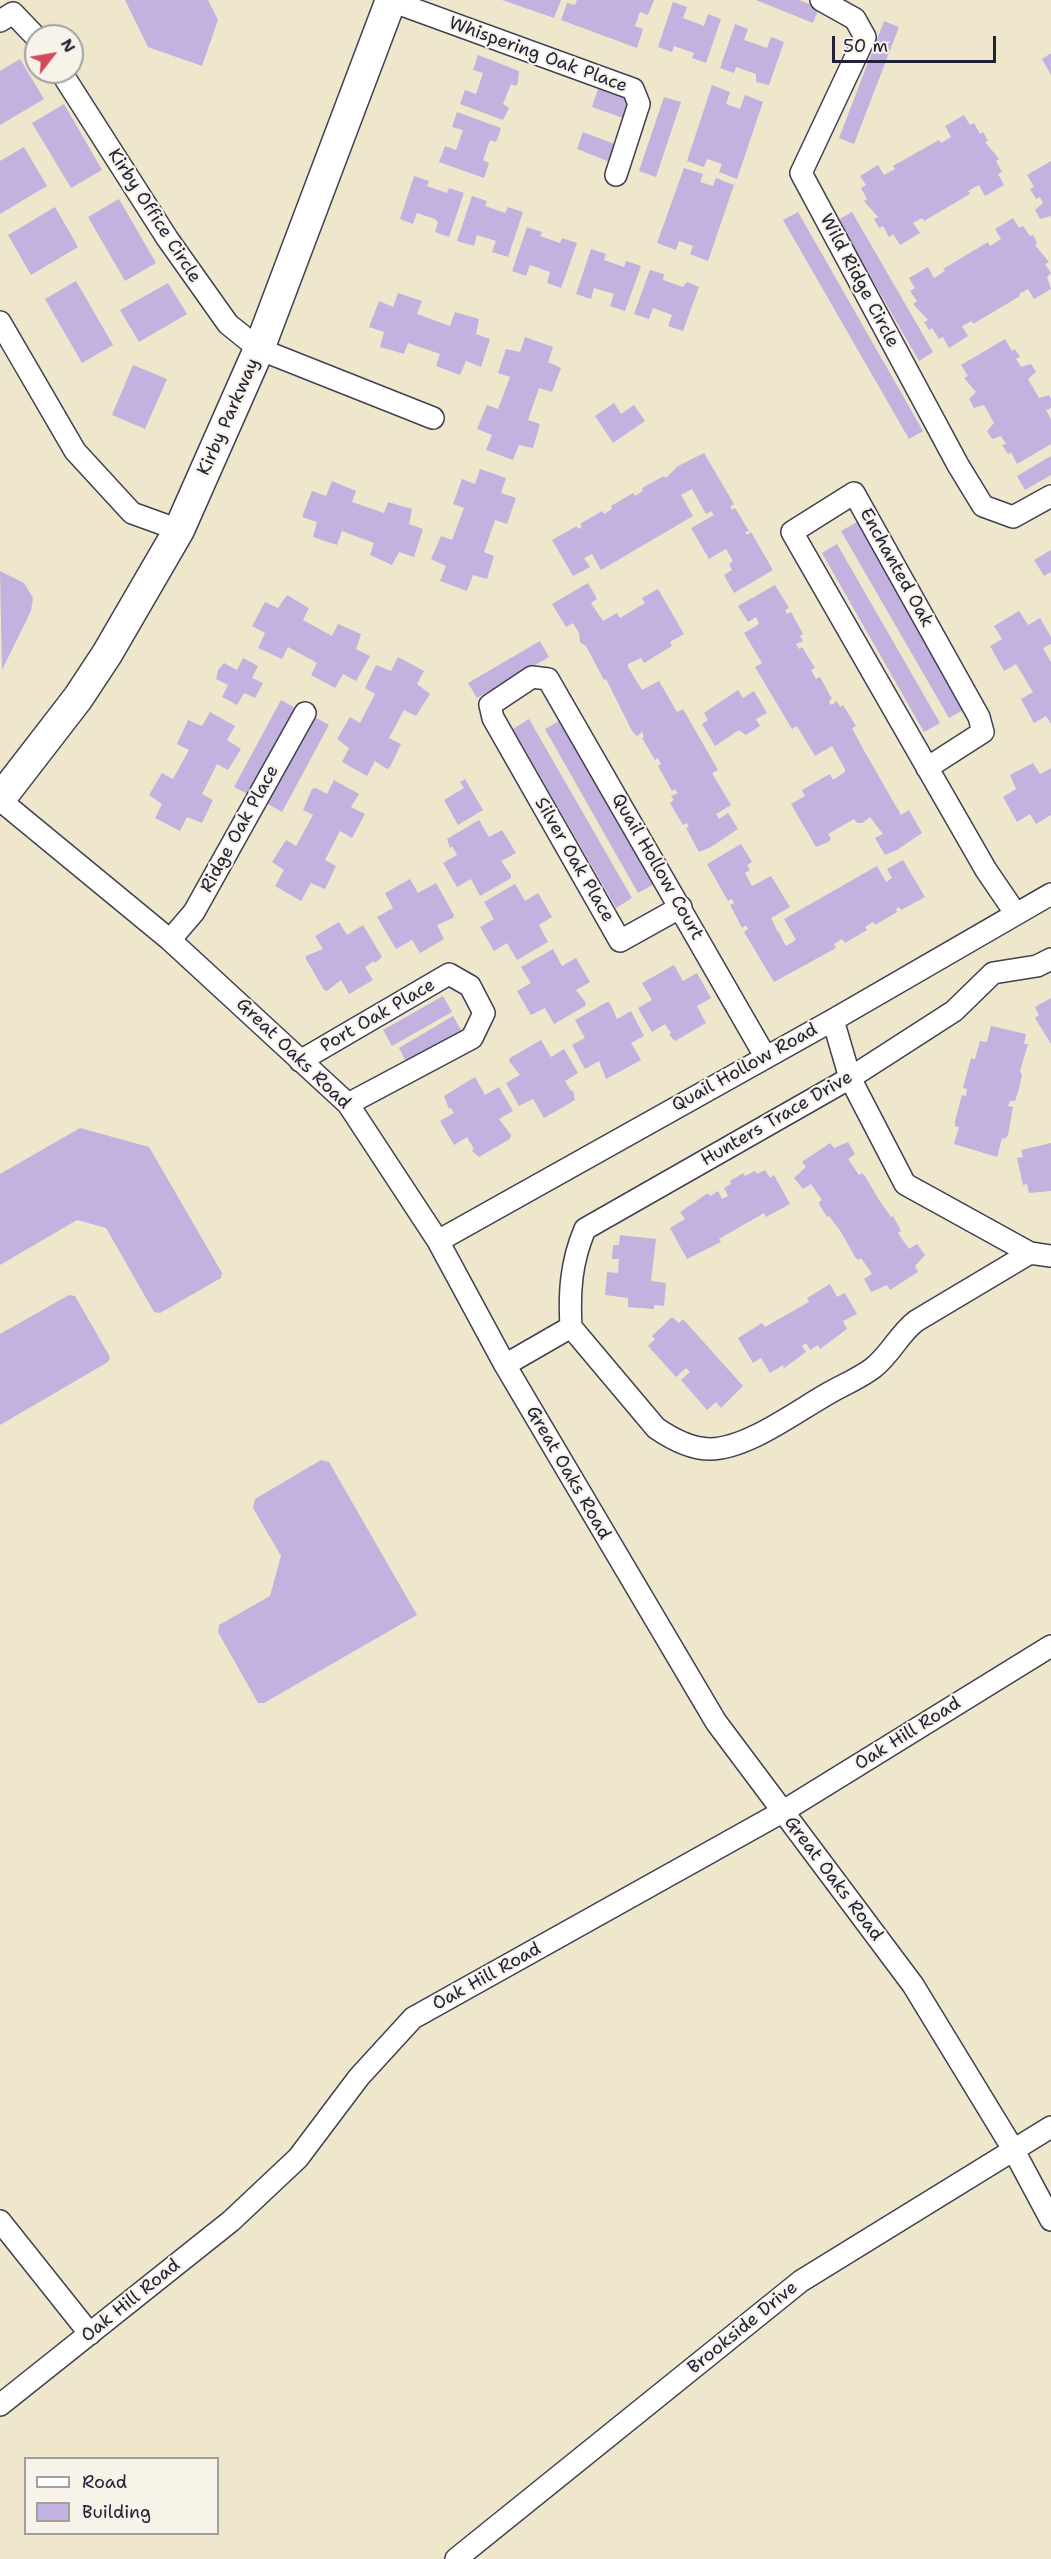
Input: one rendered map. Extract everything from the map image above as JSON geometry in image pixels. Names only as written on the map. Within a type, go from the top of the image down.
[{"type":"main road","name":"Kirby Parkway","points":[[0,800],[78,699],[107,654],[178,530],[259,349],[391,1]]},
{"type":"street","name":"Wild Ridge Circle","points":[[821,0],[855,19],[865,38],[801,173],[953,456],[983,506],[1013,517],[1051,496]]},
{"type":"street","name":"Whispering Oak Place","points":[[391,1],[633,89],[639,104],[616,176]]},
{"type":"street","points":[[0,21],[13,13],[24,24]]},
{"type":"street","name":"Kirby Office Circle","points":[[70,84],[167,238],[228,324],[259,349],[433,418]]},
{"type":"street","points":[[0,322],[75,451],[132,513],[178,530]]},
{"type":"street","name":"Enchanted Oak","points":[[927,768],[982,732],[979,717],[854,493],[792,532],[927,768],[986,870],[1016,914]]},
{"type":"street","name":"Quail Hollow Court","points":[[493,718],[490,705],[532,677],[548,678],[765,1056]]},
{"type":"street","name":"Ridge Oak Place","points":[[170,940],[194,912],[305,713]]},
{"type":"street","name":"Silver Oak Place","points":[[493,718],[620,941],[681,907]]},
{"type":"street","name":"Great Oaks Road","points":[[0,800],[170,940],[348,1104],[438,1241],[505,1365],[716,1722],[913,1985],[1013,2149],[1051,2220]]},
{"type":"street","name":"Quail Hollow Road","points":[[438,1241],[833,1020],[1051,894]]},
{"type":"street","name":"Hunters Trace Drive","points":[[571,1327],[569,1294],[575,1253],[585,1229],[850,1078],[954,1011],[993,973],[1037,966],[1051,959]]},
{"type":"street","name":"Port Oak Place","points":[[300,1061],[449,974],[470,986],[484,1013],[472,1038],[348,1104]]},
{"type":"street","points":[[833,1020],[850,1078],[905,1184],[1041,1255]]},
{"type":"street","points":[[505,1365],[571,1327],[656,1428],[671,1439],[691,1446],[709,1449],[728,1447],[760,1432],[873,1368],[903,1331],[916,1321],[1041,1255]]},
{"type":"street","name":"Oak Hill Road","points":[[0,2405],[231,2221],[298,2158],[359,2077],[413,2018],[782,1812],[1051,1646]]},
{"type":"street","name":"Brookside Drive","points":[[456,2559],[801,2281],[1051,2127]]},
{"type":"street","points":[[0,2221],[90,2334]]},
{"type":"building","points":[[125,0],[208,0],[218,20],[202,66],[148,47]]},
{"type":"building","points":[[502,0],[561,0],[554,18]]},
{"type":"building","points":[[577,0],[654,0],[648,15],[640,12],[635,26],[643,29],[637,48],[561,20],[567,3],[575,5]]},
{"type":"building","points":[[756,0],[799,0],[819,8],[813,23]]},
{"type":"building","points":[[673,2],[687,7],[683,18],[704,26],[708,14],[721,19],[706,63],[692,58],[694,53],[674,46],[672,52],[658,47]]},
{"type":"building","points":[[884,21],[899,27],[854,144],[839,138]]},
{"type":"building","points":[[735,24],[748,29],[744,40],[767,48],[771,37],[784,42],[769,85],[756,82],[756,74],[736,67],[734,73],[720,68]]},
{"type":"building","points":[[1051,53],[1051,75],[1042,59]]},
{"type":"building","points":[[478,55],[519,71],[518,83],[516,86],[511,84],[503,104],[509,108],[503,120],[460,104],[465,90],[476,94],[483,73],[473,70]]},
{"type":"building","points":[[20,59],[24,66],[24,84],[35,84],[44,99],[0,125],[0,71]]},
{"type":"building","points":[[712,85],[730,92],[726,104],[740,109],[745,95],[763,102],[737,179],[719,172],[722,164],[707,159],[704,167],[687,161]]},
{"type":"building","points":[[598,89],[632,101],[626,119],[592,107]]},
{"type":"building","points":[[664,97],[681,102],[656,177],[639,171]]},
{"type":"building","points":[[64,104],[102,170],[71,188],[32,123]]},
{"type":"building","points":[[457,112],[501,128],[497,140],[495,142],[490,140],[483,160],[489,163],[484,178],[439,162],[445,146],[456,150],[463,130],[452,127]]},
{"type":"building","points":[[964,115],[970,125],[974,123],[980,134],[983,132],[988,141],[985,142],[999,159],[996,161],[1002,172],[998,174],[1004,185],[985,196],[979,185],[968,191],[970,194],[924,221],[922,218],[913,223],[920,233],[900,245],[893,234],[889,237],[883,226],[879,228],[874,219],[878,217],[864,201],[867,199],[861,188],[866,185],[860,176],[878,165],[884,175],[895,169],[893,166],[939,140],[941,143],[951,137],[945,126]]},
{"type":"building","points":[[583,132],[617,145],[610,162],[577,149]]},
{"type":"building","points":[[24,147],[47,186],[0,214],[0,161]]},
{"type":"building","points":[[1051,161],[1051,216],[1040,219],[1035,210],[1043,203],[1040,197],[1036,199],[1030,189],[1034,187],[1027,175]]},
{"type":"building","points":[[684,168],[703,174],[700,182],[713,186],[716,178],[734,185],[708,261],[690,254],[693,246],[679,241],[676,250],[657,243]]},
{"type":"building","points":[[414,176],[429,181],[427,186],[447,193],[449,188],[464,193],[449,237],[435,232],[438,222],[435,219],[417,213],[413,224],[400,219]]},
{"type":"building","points":[[472,196],[487,201],[485,206],[505,213],[508,207],[523,212],[508,257],[492,252],[496,241],[477,235],[474,246],[457,241]]},
{"type":"building","points":[[119,199],[156,263],[125,281],[88,217]]},
{"type":"building","points":[[55,207],[78,247],[31,275],[8,235]]},
{"type":"building","points":[[798,212],[923,431],[909,439],[783,220]]},
{"type":"building","points":[[852,212],[933,352],[919,361],[838,220]]},
{"type":"building","points":[[1013,218],[1019,228],[1023,226],[1030,236],[1033,235],[1037,243],[1035,245],[1049,262],[1045,264],[1051,273],[1047,277],[1051,289],[1034,299],[1028,289],[973,324],[972,321],[962,326],[968,336],[949,348],[943,337],[939,339],[932,328],[929,330],[924,322],[928,320],[913,304],[917,301],[910,291],[915,288],[909,278],[928,267],[934,278],[945,271],[943,269],[988,242],[990,246],[1001,239],[995,229]]},
{"type":"building","points":[[527,227],[542,232],[540,236],[560,243],[562,238],[577,243],[561,288],[547,283],[550,272],[530,265],[526,276],[512,271]]},
{"type":"building","points":[[591,249],[606,254],[604,260],[624,267],[626,261],[641,266],[625,311],[610,306],[614,294],[594,288],[591,299],[576,294]]},
{"type":"building","points":[[650,270],[664,274],[663,280],[683,287],[687,282],[699,287],[683,331],[668,326],[672,315],[653,308],[649,319],[634,314]]},
{"type":"building","points":[[76,281],[113,345],[82,363],[45,299]]},
{"type":"building","points":[[168,283],[187,314],[139,342],[120,310]]},
{"type":"building","points":[[398,293],[422,301],[417,314],[450,326],[455,312],[479,319],[476,334],[490,339],[481,367],[466,361],[460,375],[436,366],[440,354],[408,343],[404,354],[380,347],[384,332],[369,327],[379,301],[393,307]]},
{"type":"building","points":[[525,337],[553,347],[548,362],[561,368],[552,392],[539,388],[528,420],[540,424],[533,448],[519,445],[513,460],[486,450],[492,435],[477,429],[487,405],[498,409],[510,377],[498,373],[506,349],[520,352]]},
{"type":"building","points":[[1005,339],[1012,351],[1015,349],[1020,357],[1016,359],[1021,367],[1031,364],[1036,372],[1028,379],[1039,398],[1049,395],[1051,399],[1051,408],[1046,410],[1051,419],[1051,444],[1017,464],[1011,452],[1008,454],[1002,445],[1006,444],[1001,436],[992,439],[987,431],[994,423],[984,405],[974,408],[969,399],[976,392],[964,378],[968,376],[961,365]]},
{"type":"building","points":[[133,365],[167,379],[145,429],[112,415]]},
{"type":"building","points":[[614,403],[621,414],[634,405],[645,421],[613,443],[595,416]]},
{"type":"building","points":[[704,453],[734,504],[730,507],[732,510],[735,508],[749,531],[745,532],[747,535],[751,532],[773,570],[734,593],[724,575],[732,570],[729,564],[733,561],[726,549],[709,559],[691,528],[714,515],[711,511],[706,514],[692,489],[681,495],[693,516],[601,570],[592,554],[584,558],[590,567],[573,576],[552,540],[577,526],[578,529],[582,527],[580,524],[602,511],[604,514],[612,509],[611,506],[633,493],[635,496],[643,491],[642,488],[664,476],[666,478],[678,466]]},
{"type":"building","points":[[1051,456],[1051,475],[1025,490],[1017,476]]},
{"type":"building","points":[[480,469],[506,478],[501,493],[516,498],[507,524],[495,520],[484,552],[494,556],[487,579],[473,575],[467,591],[440,581],[446,566],[431,559],[441,536],[452,540],[464,508],[453,504],[462,479],[475,484]]},
{"type":"building","points":[[332,481],[356,491],[352,502],[384,513],[388,502],[412,509],[409,524],[423,529],[414,557],[399,552],[392,565],[370,555],[374,543],[342,531],[337,545],[313,537],[317,522],[302,517],[312,491],[326,496]]},
{"type":"building","points":[[857,522],[965,709],[949,718],[841,531]]},
{"type":"building","points":[[837,544],[940,723],[924,732],[822,553]]},
{"type":"building","points":[[1051,550],[1051,572],[1044,576],[1034,560]]},
{"type":"building","points":[[0,571],[24,583],[33,598],[31,611],[2,670]]},
{"type":"building","points":[[588,583],[597,599],[591,603],[603,621],[617,613],[620,618],[645,603],[642,598],[658,589],[684,634],[670,642],[672,646],[644,663],[641,658],[628,664],[628,667],[642,690],[659,681],[677,712],[683,709],[718,770],[712,773],[731,805],[716,814],[719,819],[728,813],[738,829],[711,847],[699,852],[686,828],[689,827],[687,823],[683,825],[670,803],[674,800],[671,796],[678,793],[675,789],[672,791],[658,766],[661,764],[658,758],[655,760],[642,738],[644,737],[642,732],[637,736],[632,731],[606,679],[604,680],[586,646],[580,642],[579,633],[573,623],[566,627],[552,604]]},
{"type":"building","points":[[775,585],[789,608],[785,610],[787,614],[791,612],[803,634],[800,636],[803,641],[796,644],[799,649],[802,647],[815,668],[811,670],[816,679],[820,677],[832,699],[829,701],[831,705],[837,701],[840,707],[843,705],[856,726],[852,728],[862,747],[901,815],[909,810],[922,833],[897,850],[885,855],[875,838],[883,834],[870,817],[862,823],[857,823],[854,819],[828,834],[831,839],[816,847],[791,804],[805,796],[802,790],[830,774],[833,780],[845,772],[845,769],[832,746],[815,756],[797,726],[792,729],[755,667],[762,663],[744,633],[759,624],[756,617],[748,622],[738,606]]},
{"type":"building","points":[[287,595],[309,608],[303,620],[332,636],[338,624],[361,634],[356,649],[370,656],[356,681],[343,674],[335,688],[311,675],[317,663],[288,647],[282,659],[258,648],[265,633],[252,626],[265,602],[278,608]]},
{"type":"building","points":[[1019,611],[1028,625],[1040,618],[1051,637],[1051,644],[1043,648],[1051,662],[1051,724],[1046,716],[1034,723],[1021,699],[1033,692],[1016,664],[1004,671],[990,646],[1002,639],[994,626]]},
{"type":"building","points":[[540,641],[549,657],[477,698],[468,683]]},
{"type":"building","points":[[398,657],[424,671],[417,684],[430,694],[416,716],[404,710],[389,738],[401,744],[390,767],[387,769],[375,761],[367,776],[342,762],[349,748],[337,739],[350,717],[360,723],[375,694],[365,688],[376,665],[391,671]]},
{"type":"building","points":[[243,658],[258,666],[252,678],[263,683],[255,698],[244,693],[237,705],[222,697],[228,685],[216,679],[218,670],[224,663],[237,670]]},
{"type":"building","points":[[738,690],[743,698],[754,691],[767,713],[756,719],[760,726],[746,735],[739,730],[715,746],[702,724],[708,720],[704,713]]},
{"type":"building","points":[[281,700],[297,709],[250,795],[234,787]]},
{"type":"building","points":[[210,712],[235,726],[227,740],[241,749],[228,770],[217,764],[202,794],[213,800],[202,823],[187,817],[180,831],[155,818],[162,804],[149,795],[162,773],[173,779],[189,750],[177,744],[188,720],[202,726]]},
{"type":"building","points":[[313,716],[329,725],[282,812],[266,803]]},
{"type":"building","points":[[529,719],[632,898],[616,908],[513,729]]},
{"type":"building","points":[[561,720],[654,884],[638,893],[545,729]]},
{"type":"building","points":[[1033,763],[1040,774],[1051,768],[1051,815],[1036,824],[1030,814],[1017,822],[1003,797],[1016,789],[1010,775]]},
{"type":"building","points":[[465,779],[483,810],[458,825],[444,800],[464,788],[460,782]]},
{"type":"building","points":[[334,780],[359,794],[351,807],[365,814],[352,838],[340,831],[325,860],[336,866],[325,889],[311,883],[301,901],[275,886],[284,870],[272,862],[286,840],[296,846],[313,815],[303,810],[312,789],[316,788],[327,794]]},
{"type":"building","points":[[479,820],[489,837],[502,830],[516,853],[501,861],[511,878],[480,896],[471,879],[457,887],[443,863],[457,855],[452,846],[450,848],[447,839]]},
{"type":"building","points":[[741,844],[752,862],[747,865],[750,870],[745,873],[752,886],[771,876],[790,907],[771,918],[777,930],[775,931],[778,931],[786,946],[796,940],[784,919],[877,866],[886,882],[892,878],[887,869],[903,860],[925,897],[901,910],[899,907],[896,909],[897,912],[875,925],[873,922],[865,927],[867,930],[845,943],[842,939],[834,944],[836,948],[774,982],[744,932],[748,929],[746,925],[742,928],[730,905],[734,903],[732,899],[728,901],[707,864]]},
{"type":"building","points":[[410,879],[418,893],[436,883],[454,915],[453,918],[437,925],[444,939],[420,953],[412,940],[396,949],[377,917],[393,908],[385,893]]},
{"type":"building","points":[[515,884],[525,901],[538,893],[552,917],[539,925],[548,942],[517,960],[507,943],[494,951],[480,927],[494,919],[484,902]]},
{"type":"building","points":[[339,922],[347,935],[363,925],[382,957],[365,967],[373,980],[349,994],[341,980],[327,991],[324,990],[306,959],[306,956],[323,949],[315,936]]},
{"type":"building","points":[[553,949],[562,966],[576,958],[590,982],[576,990],[586,1003],[585,1006],[554,1024],[545,1008],[531,1015],[517,991],[531,983],[521,967]]},
{"type":"building","points":[[674,965],[683,981],[697,973],[711,998],[697,1006],[706,1023],[675,1041],[669,1035],[671,1033],[665,1024],[652,1032],[638,1008],[652,1000],[642,983]]},
{"type":"building","points":[[443,996],[452,1012],[392,1046],[383,1030]]},
{"type":"building","points":[[1051,998],[1051,1044],[1035,1018],[1039,1015],[1035,1007]]},
{"type":"building","points":[[607,1002],[610,1003],[617,1019],[631,1011],[644,1036],[631,1043],[641,1060],[606,1079],[599,1061],[585,1069],[572,1045],[585,1038],[575,1020]]},
{"type":"building","points":[[453,1016],[462,1032],[407,1063],[399,1048]]},
{"type":"building","points":[[991,1026],[1026,1034],[1024,1044],[1028,1044],[1020,1071],[1022,1075],[1019,1089],[1015,1101],[1010,1101],[1008,1106],[1013,1107],[1008,1135],[1005,1139],[1002,1138],[997,1157],[954,1144],[959,1127],[955,1126],[955,1121],[962,1095],[966,1096],[967,1089],[963,1088],[971,1058],[975,1059],[980,1041],[987,1042]]},
{"type":"building","points":[[541,1040],[551,1057],[564,1049],[578,1073],[565,1081],[571,1091],[573,1090],[575,1100],[544,1118],[533,1099],[519,1106],[506,1083],[520,1075],[509,1061],[510,1058]]},
{"type":"building","points":[[475,1077],[485,1095],[499,1087],[513,1111],[499,1119],[511,1135],[510,1139],[479,1157],[472,1151],[474,1149],[467,1137],[454,1145],[440,1121],[454,1113],[451,1108],[449,1109],[444,1096]]},
{"type":"building","points":[[80,1128],[149,1147],[222,1273],[221,1278],[160,1313],[154,1312],[106,1228],[77,1220],[0,1265],[0,1174]]},
{"type":"building","points":[[848,1142],[855,1154],[848,1159],[859,1175],[862,1173],[865,1176],[879,1200],[891,1217],[893,1216],[901,1231],[898,1233],[909,1249],[917,1244],[925,1255],[915,1266],[918,1272],[890,1290],[887,1285],[871,1292],[864,1279],[872,1274],[861,1258],[858,1260],[855,1257],[841,1232],[829,1216],[827,1217],[820,1206],[819,1202],[822,1200],[811,1184],[803,1189],[794,1178],[806,1167],[802,1162],[830,1143],[834,1148]]},
{"type":"building","points":[[1051,1143],[1051,1191],[1029,1193],[1027,1184],[1023,1185],[1017,1158],[1023,1157],[1021,1150]]},
{"type":"building","points":[[765,1170],[770,1178],[774,1175],[790,1204],[766,1217],[764,1213],[719,1239],[721,1242],[687,1259],[670,1228],[685,1219],[680,1212],[708,1193],[710,1196],[718,1191],[722,1199],[728,1196],[724,1188],[743,1173],[745,1176],[755,1171],[757,1174]]},
{"type":"building","points":[[620,1235],[656,1239],[651,1281],[666,1283],[664,1306],[654,1305],[654,1309],[628,1307],[628,1298],[605,1295],[607,1272],[618,1273],[619,1259],[612,1259],[613,1245],[619,1245]]},
{"type":"building","points":[[830,1284],[837,1297],[845,1293],[857,1314],[843,1321],[847,1329],[820,1349],[818,1345],[810,1350],[806,1343],[802,1346],[806,1352],[784,1368],[783,1365],[770,1373],[761,1358],[753,1363],[738,1338],[762,1323],[765,1327],[809,1302],[807,1298]]},
{"type":"building","points":[[69,1295],[75,1296],[110,1357],[108,1362],[0,1425],[0,1334]]},
{"type":"building","points":[[672,1317],[679,1323],[683,1319],[743,1386],[721,1408],[716,1402],[707,1410],[681,1380],[690,1372],[686,1368],[676,1377],[648,1346],[655,1339],[652,1336]]},
{"type":"building","points":[[321,1460],[329,1462],[417,1615],[264,1703],[258,1703],[218,1632],[219,1625],[270,1596],[281,1556],[253,1508],[255,1499]]}]
